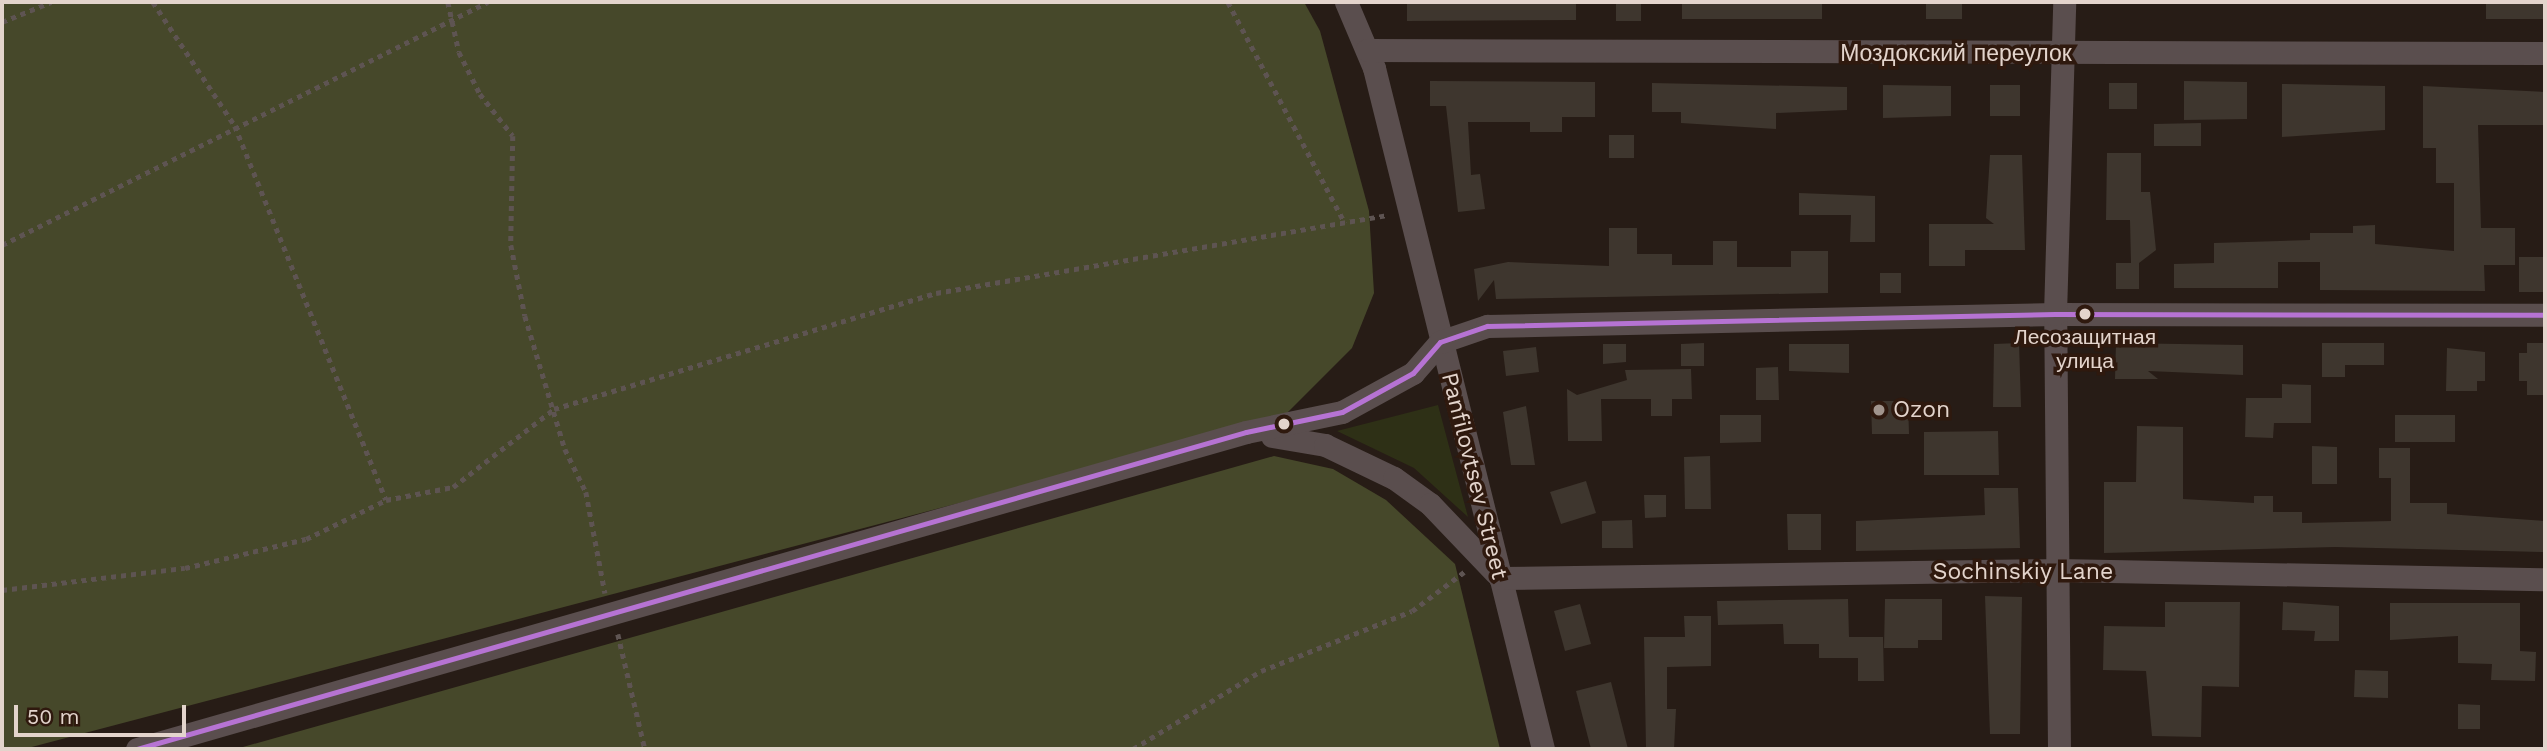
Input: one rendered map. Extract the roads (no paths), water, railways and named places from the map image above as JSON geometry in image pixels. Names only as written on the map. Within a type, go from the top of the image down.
[{"type":"street","name":"Panfilovtsev Street","points":[[1346,2],[1367,50],[1543,749]]},
{"type":"street","points":[[2059,749],[2055,314],[2065,55],[2064,2]]},
{"type":"street","name":"Моздокский переулок","points":[[1367,50],[2065,55],[2545,53]]},
{"type":"street","points":[[137,749],[610,617],[1246,432],[1297,424],[1376,398],[1440,342],[1487,326],[2055,314],[2545,315]]},
{"type":"street","points":[[1246,432],[1303,440],[1356,458],[1430,503],[1484,556],[1500,578]]},
{"type":"street","name":"Sochinskiy Lane","points":[[1500,578],[2059,570],[2545,579]]},
{"type":"place","name":"Лесозащитная улица","points":[[2085,314]]},
{"type":"place","name":"Ozon","points":[[1879,410]]}]
